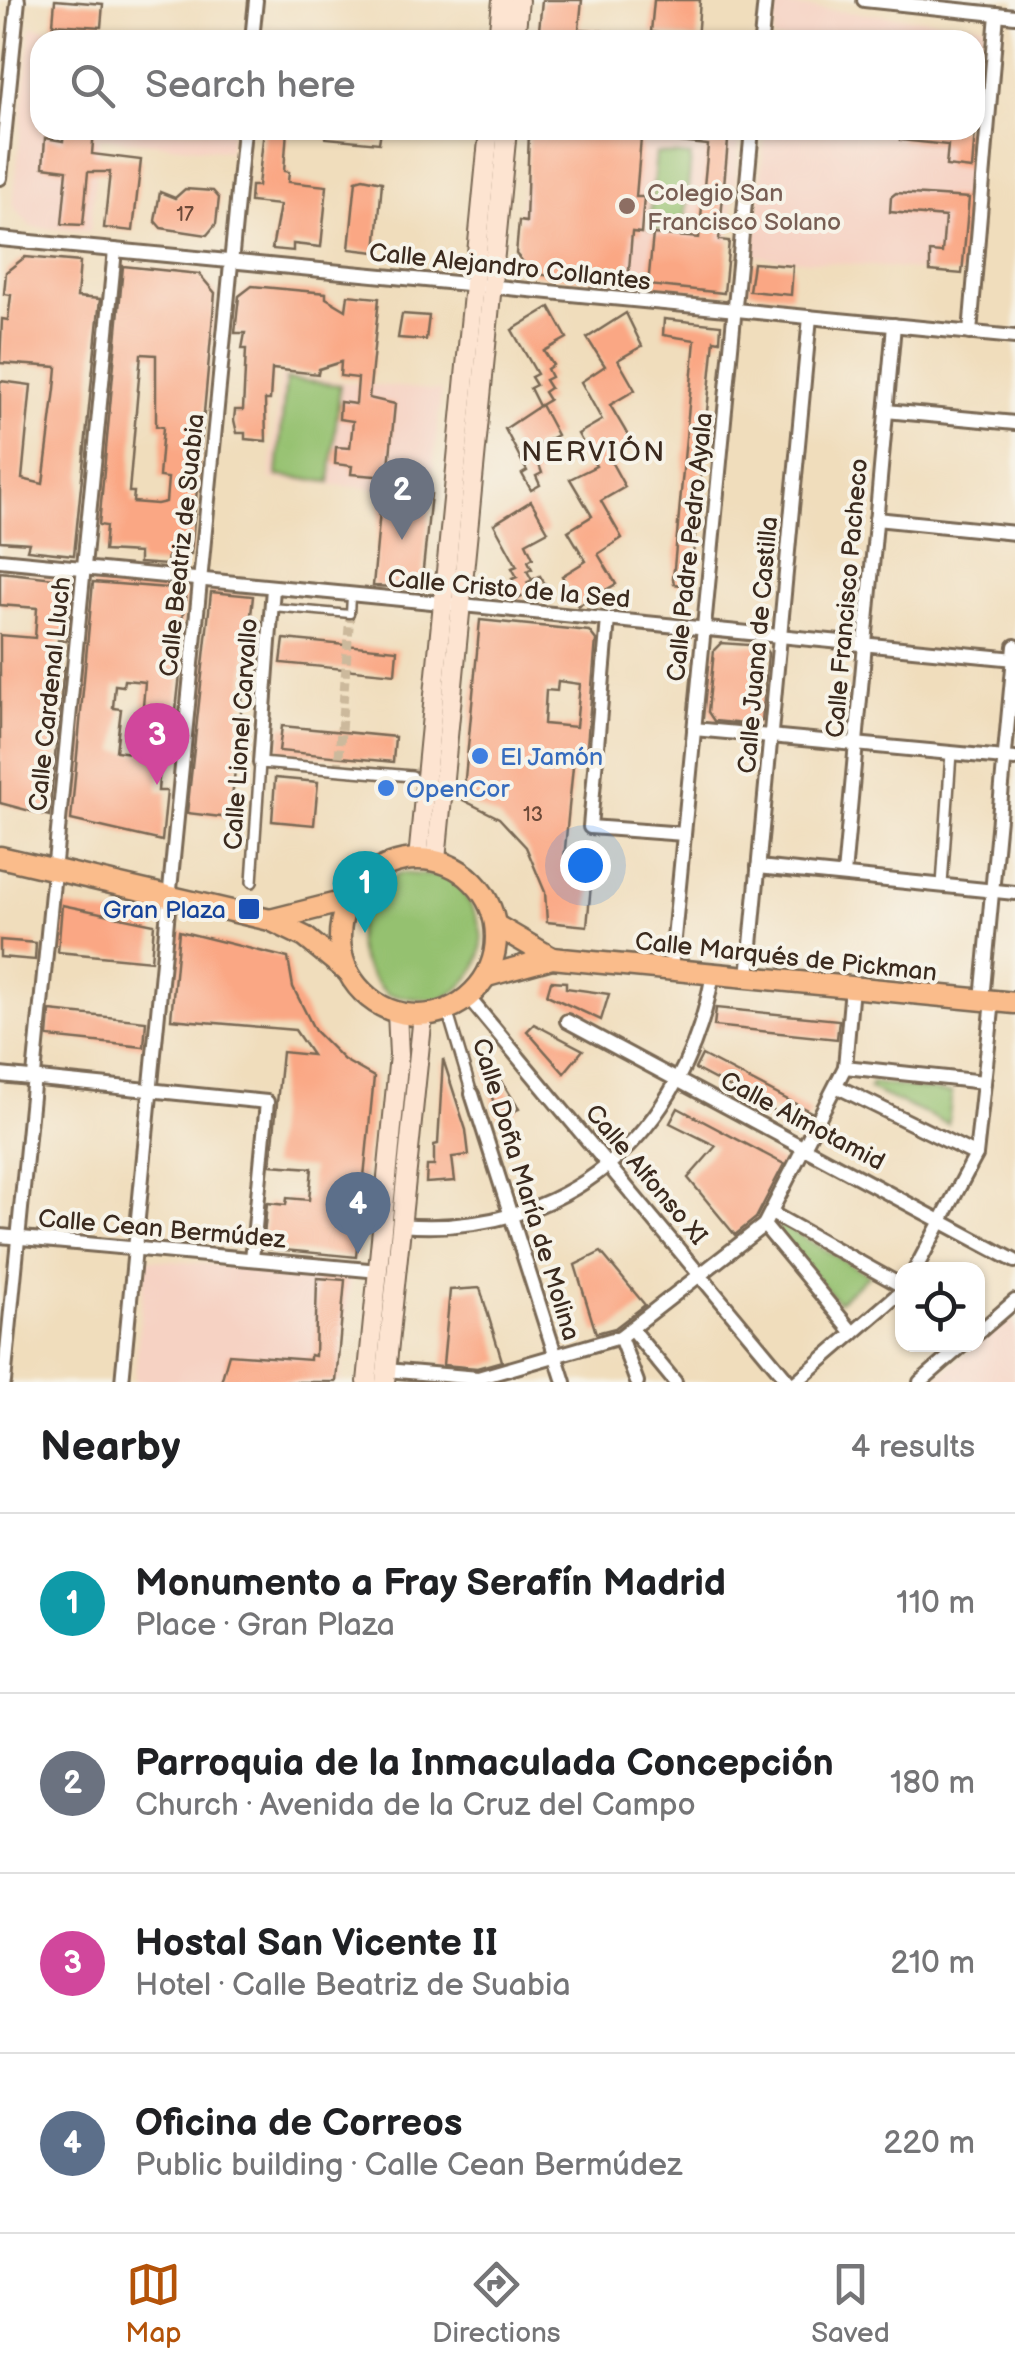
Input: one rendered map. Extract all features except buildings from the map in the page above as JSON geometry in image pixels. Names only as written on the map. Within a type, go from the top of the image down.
[{"type":"main road","points":[[499,30],[502,0]]},
{"type":"main road","points":[[517,30],[519,0]]},
{"type":"main road","points":[[427,859],[482,286],[489,140]]},
{"type":"main road","points":[[482,286],[505,140]]},
{"type":"main road","points":[[0,857],[270,920],[305,937],[348,972],[370,998],[397,1012],[423,1015],[447,1010],[468,998],[486,976],[496,952],[497,926],[486,896],[468,875],[427,859],[379,869],[349,900],[340,929],[348,972]]},
{"type":"main road","points":[[270,920],[349,900]]},
{"type":"main road","points":[[497,926],[552,958]]},
{"type":"main road","points":[[486,976],[552,958]]},
{"type":"main road","name":"Calle Marqués de Pickman","points":[[552,958],[1015,1003]]},
{"type":"main road","points":[[367,1382],[399,1055],[397,1012]]},
{"type":"main road","points":[[386,1376],[423,1015]]},
{"type":"street","points":[[0,178],[18,0]]},
{"type":"street","points":[[253,30],[256,0]]},
{"type":"street","points":[[762,30],[765,0]]},
{"type":"street","points":[[864,0],[958,5],[1015,16]]},
{"type":"street","points":[[970,333],[997,14]]},
{"type":"street","name":"Calle Beatriz de Suabia","points":[[122,1382],[243,140]]},
{"type":"street","name":"Calle Padre Pedro Ayala","points":[[671,969],[751,140]]},
{"type":"street","name":"Calle Alejandro Collantes","points":[[0,238],[1015,337]]},
{"type":"street","name":"Calle Cardenal Lluch","points":[[4,1382],[115,250]]},
{"type":"street","name":"Calle Juana de Castilla","points":[[748,977],[810,317]]},
{"type":"street","name":"Calle Francisco Pacheco","points":[[844,875],[894,326]]},
{"type":"street","points":[[886,411],[1015,423]]},
{"type":"street","points":[[876,519],[1015,533]]},
{"type":"street","name":"Calle Cristo de la Sed","points":[[0,560],[1014,659]]},
{"type":"street","name":"Calle Lionel Carvallo","points":[[252,882],[273,588]]},
{"type":"street","points":[[608,619],[590,827],[684,834]]},
{"type":"street","points":[[919,1262],[976,1155],[984,1082],[992,890],[1010,758],[1015,646]]},
{"type":"street","points":[[694,729],[1010,758]]},
{"type":"street","points":[[942,885],[950,753]]},
{"type":"street","points":[[260,764],[412,776]]},
{"type":"street","points":[[758,866],[1015,893]]},
{"type":"street","points":[[400,1225],[468,1227],[509,1216],[572,1194],[610,1164],[652,1122],[681,1079],[705,1020],[713,974]]},
{"type":"street","points":[[850,1070],[978,1086],[971,1147],[850,1087],[850,1070],[852,987]]},
{"type":"street","name":"Calle Alfonso XI","points":[[468,998],[792,1382]]},
{"type":"street","name":"Calle Doña María de Molina","points":[[447,1010],[564,1382]]},
{"type":"street","name":"Calle Almotamid","points":[[567,1021],[1015,1261]]},
{"type":"street","points":[[850,1070],[984,1082]]},
{"type":"street","points":[[386,1376],[474,1380],[626,1334],[768,1219],[836,1086],[850,1070]]},
{"type":"street","points":[[0,1075],[267,1102],[252,1259]]},
{"type":"street","points":[[836,1086],[976,1155]]},
{"type":"street","points":[[768,1219],[895,1285]]},
{"type":"street","points":[[768,1219],[854,1333]]},
{"type":"street","name":"Calle Cean Bermúdez","points":[[0,1236],[379,1270]]},
{"type":"street","points":[[792,1382],[895,1295]]},
{"type":"street","points":[[985,1327],[1015,1301]]},
{"type":"street","points":[[626,1334],[637,1382]]},
{"type":"street","points":[[626,1334],[675,1382]]},
{"type":"street","points":[[920,1382],[955,1352]]},
{"type":"lane","points":[[271,606],[350,614],[351,596]]},
{"type":"shaded area","points":[[776,5],[985,25],[985,30],[774,30]]},
{"type":"shaded area","points":[[30,37],[30,140],[100,140],[90,232],[31,227],[13,206]]},
{"type":"shaded area","points":[[120,140],[230,140],[229,151]]},
{"type":"shaded area","name":"Colegio San Francisco Solano","points":[[640,140],[740,140],[729,241],[653,234],[648,285],[628,283],[632,232],[519,221],[524,179],[636,191]]},
{"type":"shaded area","points":[[764,140],[974,140],[962,274],[754,256]]},
{"type":"shaded area","points":[[281,376],[441,391],[431,494],[270,479]]},
{"type":"shaded area","points":[[146,1259],[351,1276],[340,1381],[346,1382],[134,1382]]},
{"type":"shaded area","points":[[1006,1319],[1015,1324],[1015,1382],[932,1382],[967,1352],[985,1352],[985,1337]]},
{"type":"green space","points":[[656,153],[691,156],[684,231],[649,228]]},
{"type":"green space","points":[[286,379],[340,385],[330,482],[277,476]]},
{"type":"green space","points":[[399,873],[451,877],[476,915],[482,942],[475,969],[443,998],[387,994],[363,962],[358,946],[362,915],[383,886]]},
{"type":"green space","points":[[872,1083],[952,1093],[948,1124],[869,1089]]},
{"type":"green space","points":[[782,1225],[869,1275],[838,1302],[775,1233]]},
{"type":"tunnel","points":[[338,770],[350,614]]},
{"type":"place","name":"Colegio San Francisco Solano","points":[[627,206]]},
{"type":"place","name":"Parroquia de la Inmaculada Concepción","points":[[402,540]]},
{"type":"place","name":"El Jamón","points":[[480,756]]},
{"type":"place","name":"Hostal San Vicente II","points":[[157,785]]},
{"type":"place","name":"OpenCor","points":[[386,788]]},
{"type":"place","name":"Gran Plaza","points":[[249,909]]},
{"type":"place","name":"Monumento a Fray Serafín Madrid","points":[[365,933]]},
{"type":"place","name":"Oficina de Correos","points":[[358,1254]]},
{"type":"district","name":"NERVIÓN","points":[[594,451]]}]
